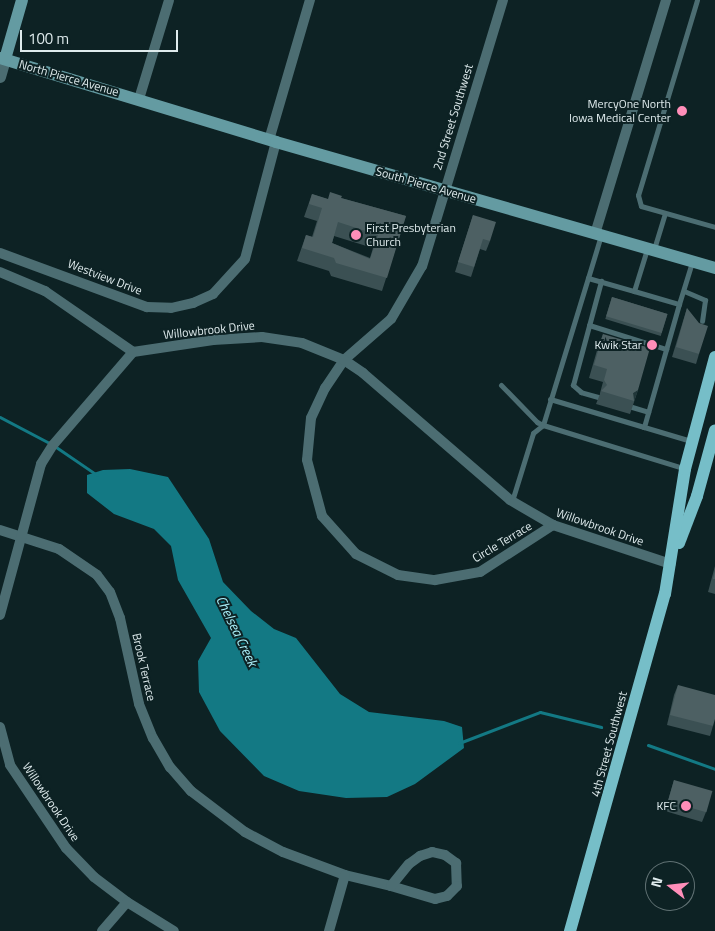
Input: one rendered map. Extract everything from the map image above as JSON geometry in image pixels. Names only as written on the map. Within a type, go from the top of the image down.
[{"type":"main road","points":[[3,58],[22,0]]},
{"type":"main road","name":"North Pierce Avenue","points":[[3,58],[139,99]]},
{"type":"main road","name":"South Pierce Avenue","points":[[139,99],[272,141],[715,268]]},
{"type":"main road","name":"4th Street Southwest","points":[[671,564],[684,469],[715,357]]},
{"type":"main road","name":"4th Street Southwest","points":[[570,931],[671,564],[696,496],[715,430]]},
{"type":"street","points":[[139,99],[169,0]]},
{"type":"street","name":"Westview Drive","points":[[0,253],[147,306],[171,308],[194,303],[213,294],[245,259],[272,141],[310,0]]},
{"type":"street","name":"2nd Street Southwest","points":[[344,360],[390,320],[408,294],[422,266],[503,0]]},
{"type":"street","points":[[598,235],[666,0]]},
{"type":"street","points":[[0,78],[3,58]]},
{"type":"street","points":[[0,272],[45,291],[133,352],[41,464],[0,615]]},
{"type":"street","name":"Willowbrook Drive","points":[[133,352],[262,337],[302,343],[344,360],[363,373],[512,501],[553,526],[671,564]]},
{"type":"street","name":"Circle Terrace","points":[[344,360],[325,388],[311,418],[306,460],[322,516],[356,554],[398,575],[435,580],[480,572],[553,526]]},
{"type":"street","name":"Brook Terrace","points":[[0,530],[59,549],[79,560],[97,574],[110,592],[120,618],[139,704],[170,767],[190,791],[245,832],[284,852],[345,876],[391,886],[435,899],[447,896],[457,886],[458,873],[456,863],[445,855],[432,852],[420,856],[409,864],[391,886]]},
{"type":"street","name":"Willowbrook Drive","points":[[0,727],[10,765],[55,834],[94,877],[128,902],[174,931]]},
{"type":"street","points":[[329,931],[345,876]]},
{"type":"street","points":[[102,931],[128,902]]},
{"type":"lane","points":[[697,0],[638,195],[641,206],[715,227]]},
{"type":"lane","points":[[634,291],[665,214]]},
{"type":"lane","points":[[512,501],[533,433],[543,425],[588,278],[598,235]]},
{"type":"lane","points":[[644,427],[692,262]]},
{"type":"lane","points":[[588,278],[679,304]]},
{"type":"lane","points":[[598,397],[576,389],[573,379],[601,281]]},
{"type":"lane","points":[[684,291],[705,300],[702,321]]},
{"type":"lane","points":[[589,325],[666,349]]},
{"type":"lane","points":[[501,385],[537,422],[543,425],[684,469]]},
{"type":"lane","points":[[550,399],[692,441]]},
{"type":"lane","points":[[632,407],[648,412]]},
{"type":"water","points":[[130,469],[168,477],[209,539],[223,582],[251,611],[274,629],[296,638],[340,694],[369,712],[444,721],[462,727],[464,748],[415,784],[387,797],[346,798],[299,791],[264,776],[220,731],[199,692],[198,661],[211,638],[178,580],[171,546],[154,529],[114,514],[87,493],[87,475],[103,470]]},
{"type":"building","points":[[330,192],[342,196],[341,198],[406,216],[387,278],[336,263],[334,258],[302,248],[306,235],[313,237],[322,208],[309,204],[312,194],[328,199]],"holes":[[[338,222],[378,235],[370,259],[332,243]]]},
{"type":"building","points":[[473,215],[496,222],[490,241],[483,239],[474,267],[458,262]]},
{"type":"building","points":[[612,297],[667,314],[662,333],[606,316]]},
{"type":"building","points":[[687,308],[699,323],[708,326],[699,354],[676,347]]},
{"type":"building","points":[[603,334],[650,348],[638,390],[633,393],[634,401],[601,391],[607,385],[604,380],[607,369],[594,365]]},
{"type":"building","points":[[678,685],[715,695],[715,719],[713,726],[670,715]]},
{"type":"building","points":[[674,780],[712,791],[706,812],[668,801]]},
{"type":"waterway","name":"Chelsea Creek","points":[[0,417],[53,445],[97,475]]},
{"type":"waterway","name":"Chelsea Creek","points":[[459,743],[540,712],[601,727]]},
{"type":"waterway","name":"Chelsea Creek","points":[[648,745],[715,769]]},
{"type":"place","name":"MercyOne North Iowa Medical Center","points":[[682,111]]},
{"type":"place","name":"First Presbyterian Church","points":[[356,235]]},
{"type":"place","name":"Kwik Star","points":[[652,345]]},
{"type":"place","name":"KFC","points":[[686,806]]}]
